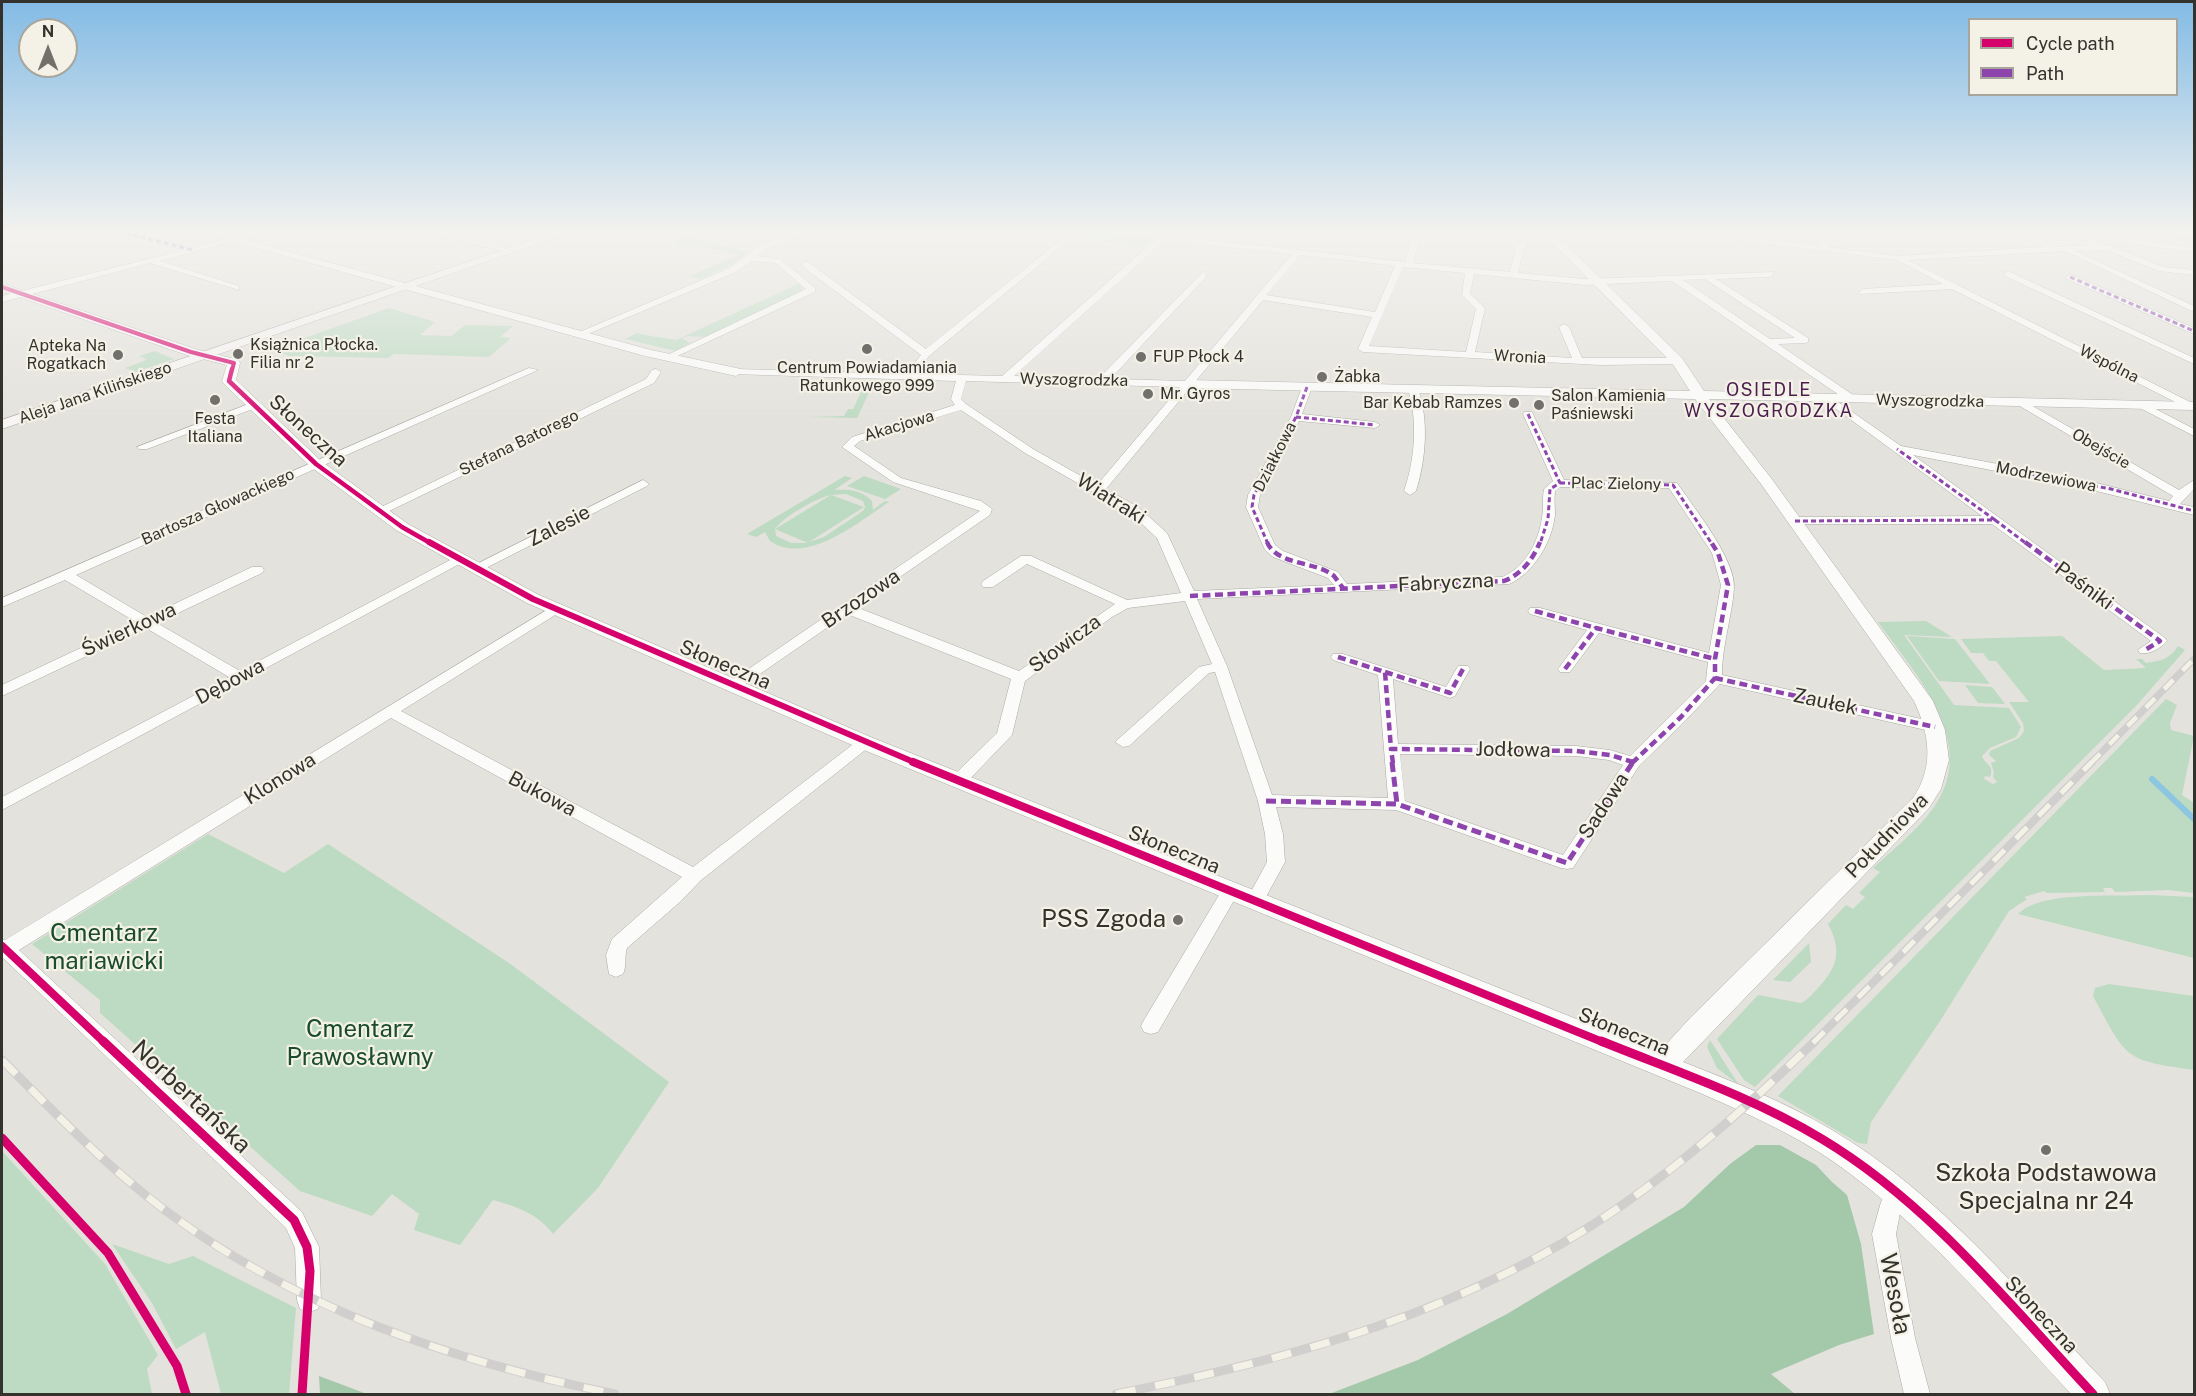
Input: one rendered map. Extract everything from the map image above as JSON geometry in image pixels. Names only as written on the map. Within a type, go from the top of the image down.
[{"type":"main road","name":"Aleja Jana Kilińskiego","points":[[2,425],[374,298]]},
{"type":"street","points":[[33,298],[204,356]]},
{"type":"street","points":[[448,298],[668,357],[736,372]]},
{"type":"street","points":[[580,334],[666,298]]},
{"type":"street","points":[[668,357],[794,298]]},
{"type":"street","points":[[851,298],[926,354]]},
{"type":"street","points":[[909,377],[926,354],[994,298]]},
{"type":"street","points":[[1005,379],[1095,298]]},
{"type":"street","points":[[1108,381],[1108,375],[1181,298]]},
{"type":"street","points":[[1098,490],[1259,298]]},
{"type":"street","points":[[1267,298],[1376,315],[1385,298]]},
{"type":"street","points":[[1470,298],[1481,308],[1470,354]]},
{"type":"street","points":[[1615,298],[1708,395]]},
{"type":"street","points":[[1704,298],[1852,399]]},
{"type":"street","points":[[1740,298],[1805,340],[1770,342]]},
{"type":"street","name":"Wspólna","points":[[1980,298],[2193,406]]},
{"type":"street","points":[[2060,298],[2194,361]]},
{"type":"street","points":[[2118,298],[2194,332]]},
{"type":"street","points":[[2170,298],[2194,309]]},
{"type":"street","points":[[2181,303],[2194,304]]},
{"type":"street","name":"Wronia","points":[[1376,315],[1364,349],[1578,360],[1677,362]]},
{"type":"street","points":[[1635,318],[1684,358],[1708,395]]},
{"type":"street","points":[[1564,327],[1578,360]]},
{"type":"street","name":"Słoneczna","points":[[204,356],[234,363],[229,381],[316,464],[379,511],[414,535],[555,609],[866,742],[1664,1065],[1752,1103],[1812,1133],[1858,1163],[1898,1194],[1952,1244],[2094,1395]]},
{"type":"street","name":"Bartosza Głowackiego","points":[[2,603],[533,370]]},
{"type":"street","name":"Stefana Batorego","points":[[379,511],[650,381],[656,372]]},
{"type":"street","name":"Wyszogrodzka","points":[[736,372],[2193,406]]},
{"type":"street","points":[[962,379],[956,399],[962,406]]},
{"type":"street","name":"Działkowa","points":[[1307,387],[1296,417],[1254,495],[1252,507],[1269,547],[1278,554],[1333,575],[1343,588]]},
{"type":"street","points":[[1410,491],[1416,473],[1420,410],[1413,389]]},
{"type":"street","name":"Południowa","points":[[1664,1065],[1700,1025],[1926,797],[1938,770],[1938,742],[1935,727],[1916,687],[1766,481],[1754,448],[1708,395]]},
{"type":"street","name":"Paśniki","points":[[1828,398],[2160,641],[2145,650]]},
{"type":"street","name":"Obejście","points":[[2022,403],[2177,500]]},
{"type":"street","name":"Słoneczna","points":[[143,447],[254,405]]},
{"type":"street","points":[[2142,405],[2194,433]]},
{"type":"street","name":"Akacjowa","points":[[962,406],[856,439],[848,447],[897,480],[978,504],[986,509]]},
{"type":"street","name":"Wiatraki","points":[[962,406],[1029,451],[1134,510],[1163,536],[1220,666],[1266,801],[1274,834],[1276,862],[1256,901]]},
{"type":"street","points":[[1528,414],[1560,483]]},
{"type":"street","points":[[1296,417],[1375,425]]},
{"type":"street","name":"Modrzewiowa","points":[[1897,449],[2177,500],[2194,511]]},
{"type":"street","name":"Plac Zielony","points":[[1560,483],[1673,486],[1718,554],[1728,585],[1715,659]]},
{"type":"street","name":"Fabryczna","points":[[1190,596],[1504,581],[1516,577],[1543,536],[1548,519],[1549,490],[1553,485],[1560,483]]},
{"type":"street","points":[[2177,500],[2194,483]]},
{"type":"street","name":"Zalesie","points":[[467,564],[644,484]]},
{"type":"street","name":"Brzozowa","points":[[733,686],[983,515],[986,509]]},
{"type":"street","points":[[1795,520],[1995,520]]},
{"type":"street","name":"Słowicza","points":[[988,584],[1026,559],[1125,604]]},
{"type":"street","name":"Dębowa","points":[[2,804],[240,677],[467,564]]},
{"type":"street","name":"Świerkowa","points":[[2,691],[257,570]]},
{"type":"street","points":[[66,575],[240,677]]},
{"type":"street","name":"Słowicza","points":[[959,780],[1005,735],[1017,681],[1020,677],[1107,614],[1125,604],[1190,596]]},
{"type":"street","name":"Klonowa","points":[[3,947],[555,609]]},
{"type":"street","points":[[848,609],[1020,677]]},
{"type":"street","points":[[1535,611],[1715,659],[1714,678]]},
{"type":"street","points":[[1565,669],[1596,627]]},
{"type":"street","points":[[1338,657],[1450,693],[1463,669]]},
{"type":"street","points":[[1122,742],[1204,669],[1220,666]]},
{"type":"street","points":[[1385,672],[1397,804]]},
{"type":"street","name":"Zaułek","points":[[1714,678],[1935,727]]},
{"type":"street","name":"Sadowa","points":[[1266,801],[1397,804],[1567,863],[1633,762],[1713,684],[1714,678]]},
{"type":"street","name":"Bukowa","points":[[390,711],[694,876]]},
{"type":"street","points":[[616,969],[615,955],[619,944],[675,896],[694,876],[866,742]]},
{"type":"street","name":"Jodłowa","points":[[1391,749],[1576,751],[1610,755],[1633,762]]},
{"type":"street","points":[[1151,1026],[1231,890]]},
{"type":"street","name":"Norbertańska","points":[[3,947],[294,1220],[308,1247],[309,1300]]},
{"type":"street","name":"Wesoła","points":[[1898,1194],[1886,1221],[1884,1234],[1917,1395]]},
{"type":"green space","points":[[767,298],[789,298],[705,337],[682,338],[690,343],[676,351],[625,339],[637,333],[676,340]]},
{"type":"green space","points":[[389,308],[435,322],[420,335],[451,336],[465,325],[513,326],[500,337],[511,338],[489,357],[394,354],[388,358],[290,356],[271,350]]},
{"type":"green space","points":[[155,351],[174,359],[136,372],[125,368],[146,359],[139,356]]},
{"type":"green space","points":[[838,383],[873,384],[857,418],[807,417],[844,416],[848,409],[853,409],[864,386],[837,386]]},
{"type":"green space","points":[[845,476],[852,478],[834,490],[850,490],[864,494],[872,501],[873,510],[885,501],[889,502],[847,530],[816,545],[800,548],[784,547],[770,541],[765,532],[756,537],[747,534]],"holes":[[[846,494],[863,501],[865,507],[863,511],[824,537],[809,542],[864,507],[831,495]],[[831,495],[775,529],[800,509]],[[775,529],[808,543],[791,543],[776,536]]]},
{"type":"green space","points":[[864,476],[901,489],[885,499],[847,486]]},
{"type":"green space","points":[[1926,621],[1952,637],[1904,635],[1954,705],[2009,708],[2021,727],[2016,737],[1990,748],[1982,756],[1991,770],[1990,777],[1985,776],[1984,779],[1993,784],[1997,782],[1993,777],[1991,763],[1996,761],[1989,755],[1990,751],[2019,738],[2024,731],[2023,723],[2009,702],[2029,702],[1996,661],[1989,661],[1983,653],[1971,653],[1961,639],[2062,636],[2104,670],[2146,668],[2136,659],[2142,659],[2146,663],[2168,657],[2178,646],[2185,650],[2136,706],[1755,1087],[1744,1080],[1717,1039],[1758,995],[1801,1003],[1818,988],[1830,973],[1836,958],[1835,942],[1828,924],[1846,905],[1853,909],[1865,897],[1859,893],[1880,872],[1873,868],[1926,818],[1946,785],[1950,760],[1947,735],[1938,711],[1925,687],[1878,622]]},
{"type":"green space","points":[[1907,636],[1955,639],[1990,684],[1939,681]]},
{"type":"green space","points":[[1965,685],[1992,687],[2005,704],[1978,703]]},
{"type":"green space","points":[[2166,699],[2177,705],[2170,723],[2171,730],[2194,736],[2182,795],[2194,803],[2194,893],[2168,890],[2115,892],[2112,888],[2103,888],[2105,892],[2047,893],[2044,891],[2024,897],[2027,899],[2009,911],[1940,1021],[1871,1122],[1867,1144],[1858,1143],[1778,1096]]},
{"type":"green space","name":"Cmentarz Prawosławny","points":[[208,834],[284,873],[328,844],[509,963],[669,1082],[598,1188],[553,1234],[533,1216],[518,1208],[493,1200],[460,1245],[414,1230],[419,1214],[392,1194],[372,1216],[300,1191],[100,1013],[100,1000],[32,944]]},
{"type":"green space","points":[[2149,895],[2194,897],[2194,958],[2018,914],[2029,906],[2061,898]]},
{"type":"green space","points":[[1809,943],[1811,962],[1790,982],[1773,980]]},
{"type":"green space","points":[[2109,984],[2194,996],[2194,1070],[2140,1059],[2121,1044],[2093,996],[2095,988]]},
{"type":"green space","points":[[1710,1040],[1739,1085],[1717,1068],[1707,1047]]},
{"type":"green space","points":[[1756,1145],[1780,1145],[1816,1165],[1847,1195],[1861,1244],[1874,1334],[1839,1345],[1771,1374],[1795,1394],[1329,1394],[1418,1360],[1507,1314],[1684,1207],[1730,1164]]},
{"type":"green space","points":[[2,1151],[105,1264],[158,1355],[147,1369],[152,1394],[2,1394]]},
{"type":"green space","points":[[112,1244],[169,1264],[193,1256],[296,1308],[289,1394],[221,1394],[205,1332],[176,1349],[152,1303]]},
{"type":"green space","points":[[319,1376],[367,1394],[320,1394]]},
{"type":"waterway","points":[[2152,779],[2194,819]]},
{"type":"railway","points":[[2091,763],[2194,659]]},
{"type":"railway","points":[[1815,1041],[2092,762]]},
{"type":"railway","points":[[1116,1394],[1247,1365],[1312,1347],[1440,1303],[1501,1276],[1561,1244],[1618,1208],[1670,1170],[1720,1129],[1815,1041]]},
{"type":"railway","points":[[2,1060],[79,1137],[141,1191],[213,1244],[266,1275],[321,1303],[435,1347],[554,1381],[615,1394]]},
{"type":"marked path","points":[[2119,298],[2194,331]]},
{"type":"marked path","points":[[1307,387],[1296,417],[1254,495],[1252,507],[1269,547],[1278,554],[1333,575],[1343,588]]},
{"type":"marked path","points":[[1190,596],[1504,581],[1512,578],[1527,565],[1538,547],[1548,519],[1550,489],[1553,485],[1560,483],[1528,414]]},
{"type":"marked path","points":[[1296,417],[1375,425]]},
{"type":"marked path","points":[[1795,521],[1995,520],[1897,449]]},
{"type":"marked path","points":[[2030,474],[2111,489],[2194,511]]},
{"type":"marked path","points":[[1266,801],[1397,804],[1567,863],[1633,762],[1713,683],[1728,585],[1718,553],[1673,485],[1560,483]]},
{"type":"marked path","points":[[1995,520],[2160,641],[2145,650]]},
{"type":"marked path","points":[[1535,611],[1596,628]]},
{"type":"marked path","points":[[1565,669],[1596,628],[1715,659]]},
{"type":"marked path","points":[[1338,657],[1385,672],[1391,749]]},
{"type":"marked path","points":[[1385,672],[1450,693],[1463,669]]},
{"type":"marked path","points":[[1715,678],[1935,727]]},
{"type":"marked path","points":[[1397,804],[1391,749],[1576,751],[1610,755],[1633,762]]},
{"type":"cycle path","points":[[34,298],[191,352],[234,363],[229,381],[316,464],[402,527],[533,599],[866,743],[1779,1115],[1844,1153],[1912,1206],[1975,1267],[2093,1394]]},
{"type":"cycle path","points":[[2,946],[294,1220],[307,1247],[310,1271],[302,1394]]},
{"type":"cycle path","points":[[2,1138],[108,1253],[177,1366],[186,1394]]},
{"type":"place","name":"Centrum Powiadamiania Ratunkowego 999","points":[[867,349]]},
{"type":"place","name":"Książnica Płocka. Filia nr 2","points":[[238,354]]},
{"type":"place","name":"Apteka Na Rogatkach","points":[[118,355]]},
{"type":"place","name":"FUP Płock 4","points":[[1141,357]]},
{"type":"place","name":"Żabka","points":[[1322,377]]},
{"type":"place","name":"Mr. Gyros","points":[[1148,394]]},
{"type":"place","name":"Festa Italiana","points":[[215,400]]},
{"type":"place","name":"Bar Kebab Ramzes","points":[[1514,403]]},
{"type":"place","name":"Salon Kamienia Paśniewski","points":[[1539,405]]},
{"type":"place","name":"PSS Zgoda","points":[[1178,920]]},
{"type":"place","name":"Szkoła Podstawowa Specjalna nr 24","points":[[2046,1150]]},
{"type":"district","name":"OSIEDLE WYSZOGRODZKA","points":[[1769,400]]},
{"type":"park label","name":"Cmentarz mariawicki","points":[[104,948]]}]
